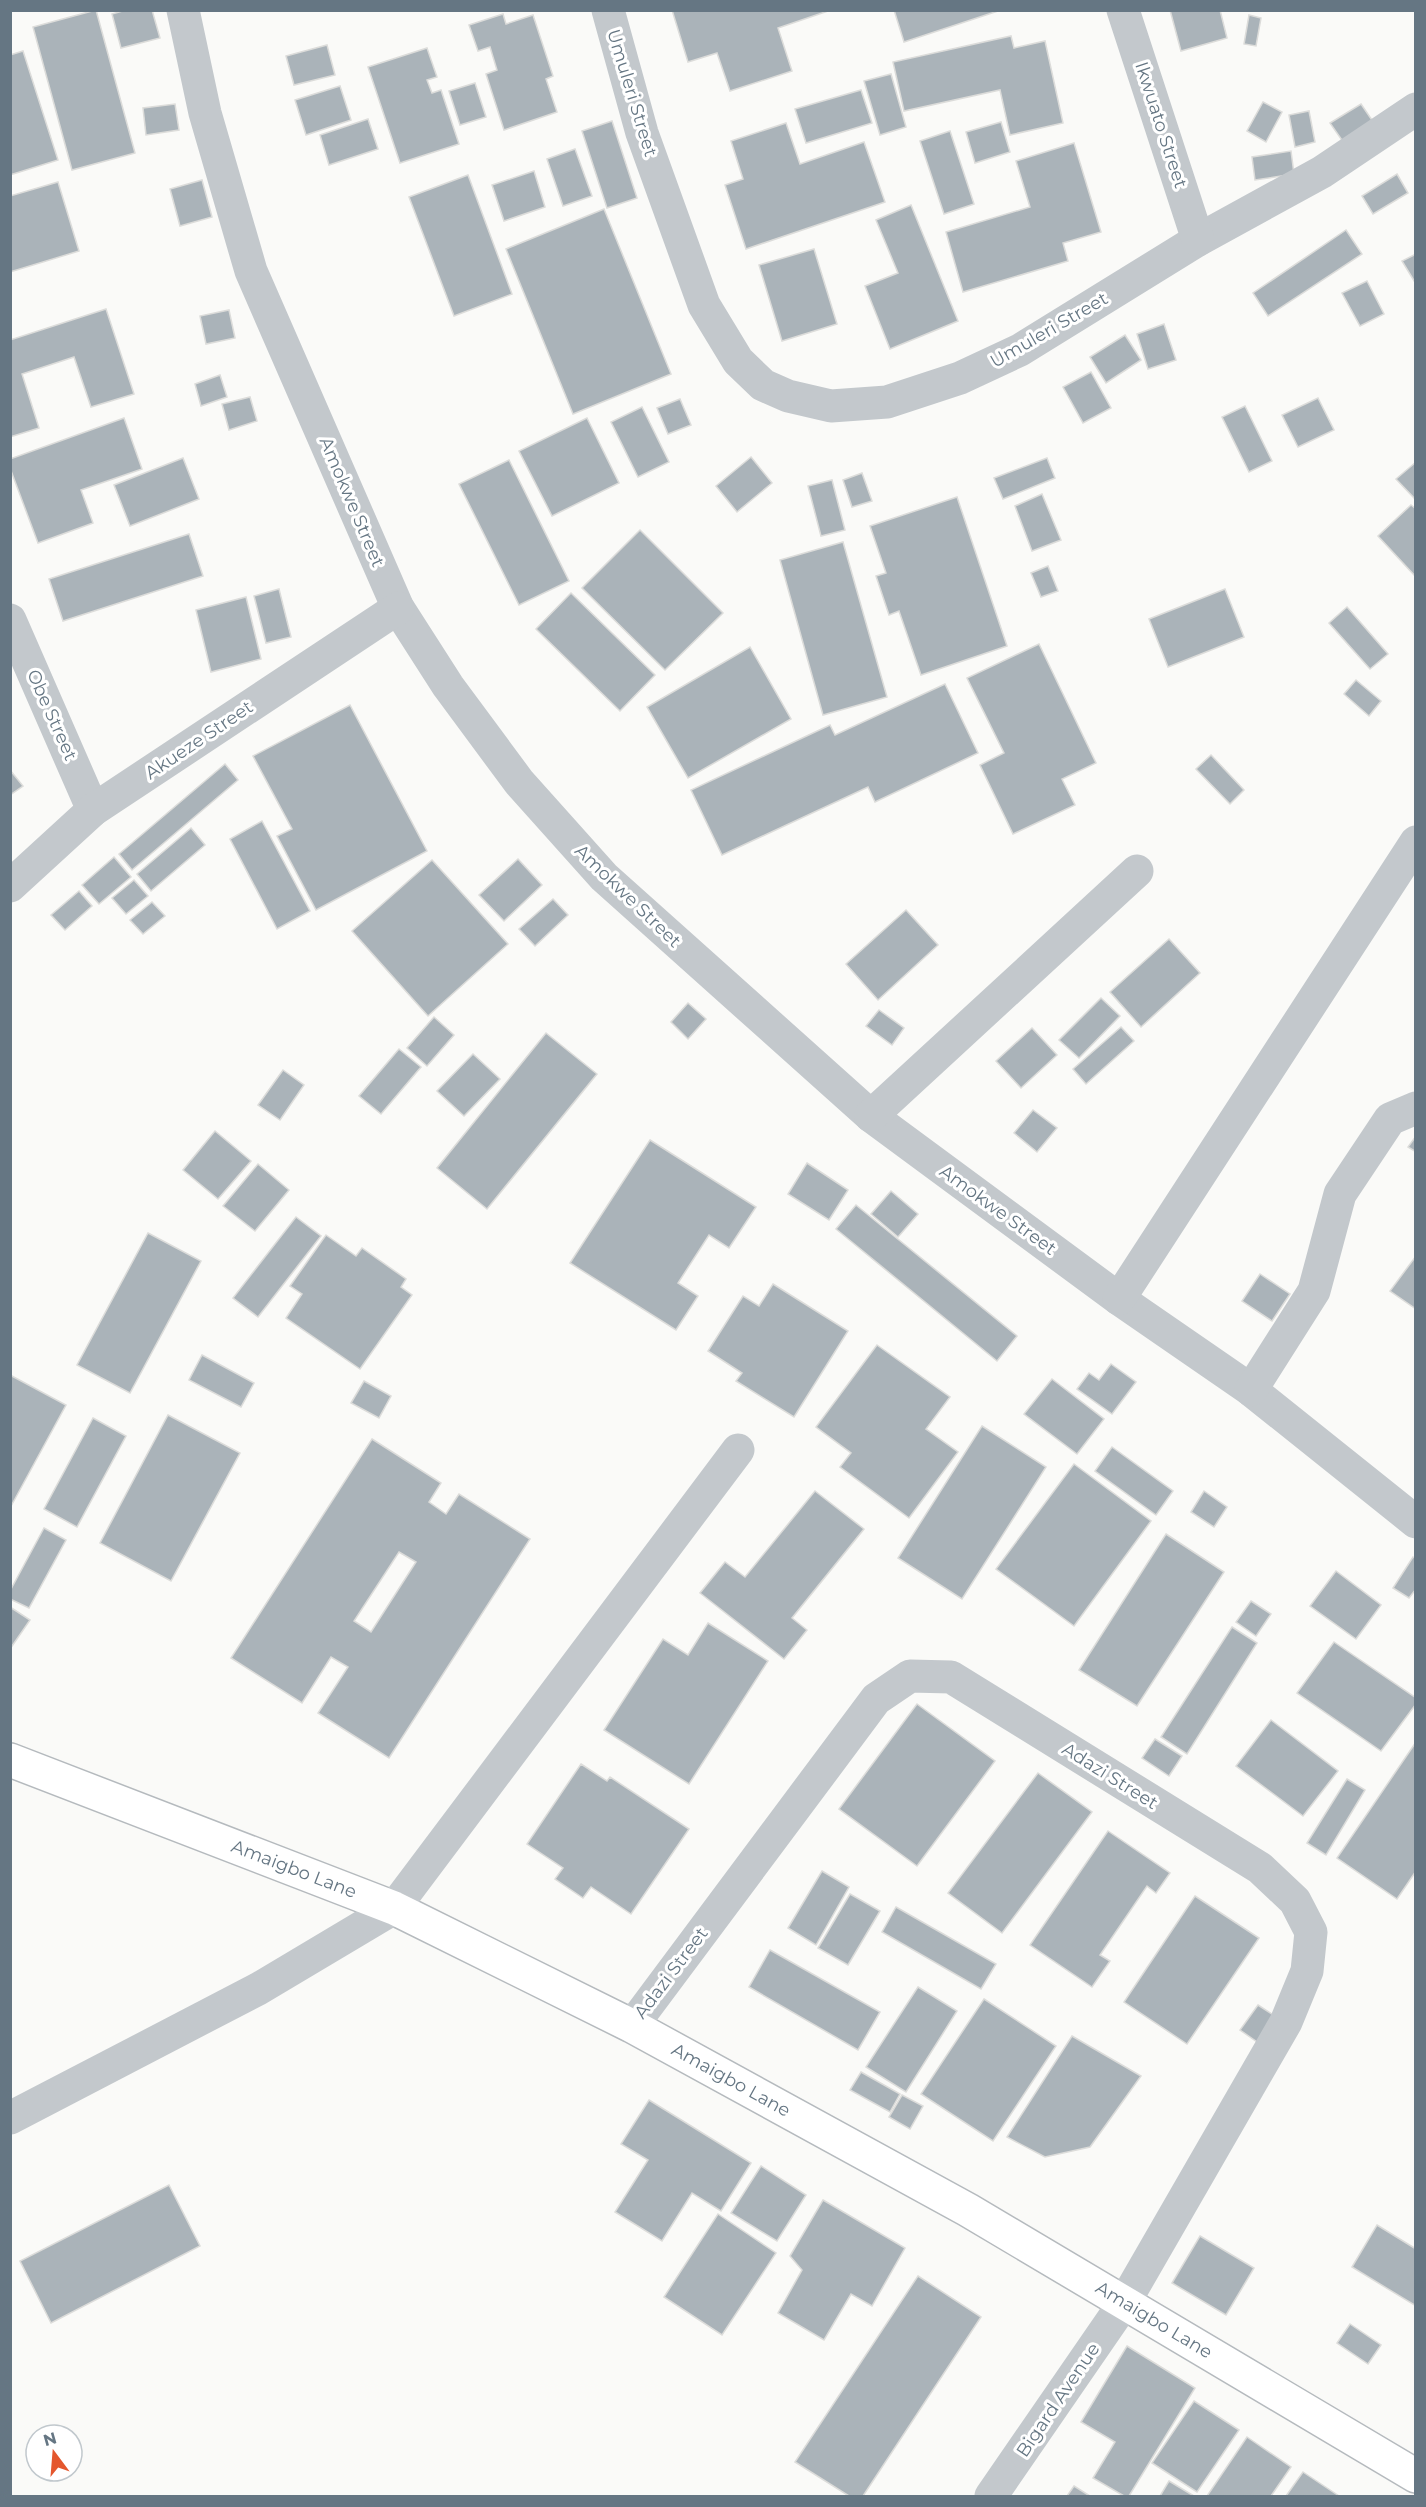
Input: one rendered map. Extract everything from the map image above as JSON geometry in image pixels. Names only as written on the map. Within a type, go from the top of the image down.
[{"type":"main road","name":"Amaigbo Lane","points":[[10,1760],[394,1908],[632,2026],[968,2210],[1416,2476]]},
{"type":"street","name":"Amokwe Street","points":[[183,10],[205,113],[252,271],[398,608],[448,686],[519,782],[604,877],[871,1116],[1119,1299],[1251,1390],[1416,1522]]},
{"type":"street","name":"Umuleri Street","points":[[608,10],[642,133],[704,305],[738,361],[763,385],[788,396],[831,406],[887,402],[960,378],[1020,350],[1198,240],[1322,171],[1416,109]]},
{"type":"street","name":"Ikwuato Street","points":[[1123,10],[1198,240]]},
{"type":"street","name":"Akueze Street","points":[[10,886],[93,810],[398,608]]},
{"type":"street","name":"Obe Street","points":[[10,620],[93,810]]},
{"type":"street","points":[[1119,1299],[1416,842]]},
{"type":"street","points":[[871,1116],[1137,871]]},
{"type":"street","points":[[1251,1390],[1314,1291],[1340,1194],[1390,1119],[1416,1108]]},
{"type":"street","points":[[10,2118],[258,1989],[394,1908],[738,1450]]},
{"type":"street","name":"Adazi Street","points":[[632,2026],[876,1699],[910,1676],[951,1677],[1260,1868],[1295,1901],[1311,1932],[1307,1971],[1286,2022],[1124,2302]]},
{"type":"street","name":"Bigard Avenue","points":[[991,2496],[1124,2302]]},
{"type":"building","points":[[96,10],[135,153],[72,170],[33,27]]},
{"type":"building","points":[[126,10],[152,10],[160,38],[121,48],[112,14]]},
{"type":"building","points":[[672,10],[831,10],[778,28],[792,71],[730,91],[717,53],[688,62]]},
{"type":"building","points":[[894,10],[1001,10],[904,42]]},
{"type":"building","points":[[1170,10],[1220,10],[1227,38],[1181,51]]},
{"type":"building","points":[[503,14],[506,24],[533,15],[553,76],[546,79],[557,112],[504,130],[486,74],[497,70],[490,47],[478,51],[469,25]]},
{"type":"building","points":[[1249,15],[1261,18],[1256,46],[1244,44]]},
{"type":"building","points":[[1011,36],[1014,48],[1045,41],[1063,123],[1010,135],[1000,90],[904,111],[893,62]]},
{"type":"building","points":[[327,45],[335,75],[294,85],[286,56]]},
{"type":"building","points":[[427,48],[437,77],[427,80],[432,93],[441,90],[459,144],[400,163],[368,67]]},
{"type":"building","points":[[23,51],[58,160],[10,175],[10,55]]},
{"type":"building","points":[[891,74],[906,127],[880,135],[864,81]]},
{"type":"building","points":[[475,83],[486,117],[460,125],[449,91]]},
{"type":"building","points":[[340,86],[351,120],[306,135],[295,100]]},
{"type":"building","points":[[861,90],[872,123],[806,143],[795,109]]},
{"type":"building","points":[[1263,102],[1282,112],[1266,142],[1247,131]]},
{"type":"building","points":[[175,104],[179,130],[146,135],[143,108]]},
{"type":"building","points":[[1361,104],[1376,126],[1346,146],[1330,123]]},
{"type":"building","points":[[1309,111],[1315,142],[1295,147],[1289,115]]},
{"type":"building","points":[[368,119],[378,149],[329,165],[320,135]]},
{"type":"building","points":[[612,121],[637,198],[607,208],[582,131]]},
{"type":"building","points":[[1001,122],[1010,152],[975,163],[966,132]]},
{"type":"building","points":[[786,123],[800,164],[864,142],[885,202],[746,249],[725,185],[743,179],[731,141]]},
{"type":"building","points":[[950,131],[974,204],[944,214],[920,141]]},
{"type":"building","points":[[1074,143],[1101,232],[1063,243],[1068,261],[963,292],[946,232],[1030,207],[1016,161]]},
{"type":"building","points":[[575,149],[592,196],[563,206],[547,159]]},
{"type":"building","points":[[1291,151],[1294,174],[1255,180],[1252,157]]},
{"type":"building","points":[[534,171],[545,207],[504,221],[492,185]]},
{"type":"building","points":[[1397,174],[1408,193],[1373,214],[1362,196]]},
{"type":"building","points":[[468,175],[512,294],[454,316],[409,197]]},
{"type":"building","points":[[202,180],[212,217],[180,226],[170,189]]},
{"type":"building","points":[[58,182],[79,251],[10,272],[10,196]]},
{"type":"building","points":[[911,205],[958,321],[890,349],[865,286],[898,273],[876,220]]},
{"type":"building","points":[[604,209],[671,374],[573,414],[506,249]]},
{"type":"building","points":[[1346,230],[1362,254],[1268,316],[1253,293]]},
{"type":"building","points":[[814,249],[837,324],[782,341],[759,265]]},
{"type":"building","points":[[1416,254],[1416,284],[1402,261]]},
{"type":"building","points":[[1367,281],[1384,314],[1360,326],[1342,293]]},
{"type":"building","points":[[106,309],[134,394],[91,407],[74,357],[22,374],[39,428],[10,437],[10,340]]},
{"type":"building","points":[[229,310],[235,338],[206,344],[200,316]]},
{"type":"building","points":[[1164,324],[1176,360],[1148,369],[1137,334]]},
{"type":"building","points":[[1125,335],[1141,360],[1106,383],[1090,357]]},
{"type":"building","points":[[1091,372],[1111,408],[1083,423],[1063,387]]},
{"type":"building","points":[[220,375],[227,397],[201,406],[195,384]]},
{"type":"building","points":[[250,397],[257,421],[229,430],[222,404]]},
{"type":"building","points":[[1318,398],[1334,430],[1298,447],[1282,415]]},
{"type":"building","points":[[680,399],[691,425],[668,434],[657,408]]},
{"type":"building","points":[[1245,406],[1272,461],[1249,472],[1222,417]]},
{"type":"building","points":[[642,407],[669,462],[638,477],[611,422]]},
{"type":"building","points":[[124,418],[142,469],[81,490],[93,523],[38,543],[10,468],[10,459]]},
{"type":"building","points":[[587,418],[619,483],[552,516],[519,451]]},
{"type":"building","points":[[751,457],[772,483],[737,512],[716,486]]},
{"type":"building","points":[[183,458],[199,499],[130,526],[114,485]]},
{"type":"building","points":[[1047,458],[1055,478],[1003,499],[994,478]]},
{"type":"building","points":[[509,460],[569,581],[519,605],[459,484]]},
{"type":"building","points":[[1416,462],[1416,500],[1396,479]]},
{"type":"building","points":[[862,473],[872,501],[852,507],[843,480]]},
{"type":"building","points":[[832,480],[845,530],[821,536],[808,486]]},
{"type":"building","points":[[1042,494],[1061,540],[1032,551],[1015,506]]},
{"type":"building","points":[[957,497],[1007,646],[921,675],[899,611],[889,615],[876,576],[886,573],[870,526]]},
{"type":"building","points":[[1411,505],[1416,509],[1416,577],[1378,536]]},
{"type":"building","points":[[640,530],[723,613],[665,670],[582,588]]},
{"type":"building","points":[[189,534],[203,576],[63,621],[49,579]]},
{"type":"building","points":[[843,542],[887,697],[823,715],[780,560]]},
{"type":"building","points":[[1048,566],[1058,591],[1041,597],[1031,573]]},
{"type":"building","points":[[279,589],[291,637],[266,643],[254,596]]},
{"type":"building","points":[[1225,589],[1244,637],[1168,667],[1149,619]]},
{"type":"building","points":[[571,593],[655,675],[620,711],[536,629]]},
{"type":"building","points":[[246,597],[261,659],[211,672],[196,610]]},
{"type":"building","points":[[1347,607],[1388,654],[1370,669],[1329,623]]},
{"type":"building","points":[[1039,644],[1096,763],[1062,779],[1075,805],[1013,834],[980,765],[1004,753],[967,678]]},
{"type":"building","points":[[750,647],[791,719],[688,778],[647,707]]},
{"type":"building","points":[[1356,680],[1381,701],[1369,716],[1344,694]]},
{"type":"building","points":[[945,684],[978,753],[875,802],[868,787],[722,855],[691,790],[830,725],[835,735]]},
{"type":"building","points":[[350,705],[427,851],[316,910],[277,836],[292,829],[253,756]]},
{"type":"building","points":[[1211,755],[1244,790],[1230,804],[1196,769]]},
{"type":"building","points":[[225,764],[238,780],[132,870],[119,854]]},
{"type":"building","points":[[10,770],[23,786],[10,795]]},
{"type":"building","points":[[262,821],[310,911],[277,929],[230,839]]},
{"type":"building","points":[[191,828],[205,845],[151,891],[137,874]]},
{"type":"building","points":[[114,857],[131,877],[99,904],[82,885]]},
{"type":"building","points":[[518,859],[542,885],[504,921],[479,895]]},
{"type":"building","points":[[432,860],[508,944],[428,1016],[352,931]]},
{"type":"building","points":[[134,880],[148,896],[126,914],[112,898]]},
{"type":"building","points":[[79,891],[92,906],[65,930],[51,915]]},
{"type":"building","points":[[553,899],[568,915],[535,946],[519,929]]},
{"type":"building","points":[[152,902],[165,916],[143,934],[130,920]]},
{"type":"building","points":[[906,910],[938,945],[878,1000],[846,964]]},
{"type":"building","points":[[1169,939],[1200,973],[1141,1027],[1110,992]]},
{"type":"building","points":[[1101,998],[1120,1016],[1079,1058],[1059,1040]]},
{"type":"building","points":[[688,1003],[706,1019],[688,1039],[671,1022]]},
{"type":"building","points":[[879,1010],[904,1028],[892,1045],[866,1026]]},
{"type":"building","points":[[434,1017],[454,1035],[427,1066],[407,1048]]},
{"type":"building","points":[[1121,1027],[1134,1041],[1086,1084],[1073,1069]]},
{"type":"building","points":[[1032,1028],[1057,1055],[1021,1088],[996,1061]]},
{"type":"building","points":[[546,1033],[597,1074],[487,1209],[437,1168]]},
{"type":"building","points":[[399,1049],[421,1067],[381,1114],[359,1096]]},
{"type":"building","points":[[473,1054],[500,1079],[464,1116],[437,1091]]},
{"type":"building","points":[[283,1070],[304,1085],[280,1120],[258,1105]]},
{"type":"building","points":[[1033,1110],[1057,1128],[1037,1152],[1014,1133]]},
{"type":"building","points":[[215,1131],[251,1161],[218,1199],[183,1170]]},
{"type":"building","points":[[1416,1136],[1416,1152],[1408,1147]]},
{"type":"building","points":[[650,1140],[756,1207],[729,1248],[709,1235],[678,1283],[698,1296],[676,1330],[570,1263]]},
{"type":"building","points":[[807,1163],[848,1190],[829,1220],[788,1194]]},
{"type":"building","points":[[258,1164],[289,1190],[255,1231],[223,1206]]},
{"type":"building","points":[[891,1191],[918,1214],[898,1237],[871,1214]]},
{"type":"building","points":[[856,1205],[1017,1336],[997,1361],[836,1229]]},
{"type":"building","points":[[296,1217],[321,1236],[258,1317],[233,1298]]},
{"type":"building","points":[[148,1233],[201,1261],[130,1393],[77,1365]]},
{"type":"building","points":[[326,1235],[356,1256],[362,1248],[406,1279],[401,1287],[412,1295],[360,1369],[286,1318],[302,1294],[290,1286]]},
{"type":"building","points":[[1416,1256],[1416,1309],[1390,1291]]},
{"type":"building","points":[[1260,1274],[1290,1294],[1272,1321],[1242,1301]]},
{"type":"building","points":[[773,1284],[848,1331],[794,1417],[736,1381],[742,1373],[708,1351],[743,1296],[759,1306]]},
{"type":"building","points":[[877,1345],[950,1397],[926,1429],[958,1452],[909,1518],[840,1467],[851,1453],[816,1427]]},
{"type":"building","points":[[202,1355],[254,1383],[241,1407],[189,1380]]},
{"type":"building","points":[[1111,1364],[1136,1382],[1112,1414],[1077,1389],[1089,1373],[1099,1380]]},
{"type":"building","points":[[10,1375],[66,1405],[10,1508]]},
{"type":"building","points":[[1052,1379],[1104,1419],[1077,1454],[1024,1414]]},
{"type":"building","points":[[364,1381],[391,1396],[379,1418],[351,1403]]},
{"type":"building","points":[[168,1415],[240,1453],[171,1581],[100,1543]]},
{"type":"building","points":[[93,1418],[126,1436],[77,1527],[44,1509]]},
{"type":"building","points":[[982,1426],[1046,1467],[962,1599],[898,1558]]},
{"type":"building","points":[[372,1439],[441,1483],[429,1502],[446,1514],[459,1494],[530,1539],[389,1758],[318,1713],[348,1667],[331,1657],[302,1703],[231,1658]],"holes":[[[399,1552],[416,1562],[371,1632],[354,1621]]]},
{"type":"building","points":[[1112,1447],[1173,1491],[1156,1515],[1095,1471]]},
{"type":"building","points":[[1074,1464],[1151,1521],[1074,1626],[996,1569]]},
{"type":"building","points":[[815,1491],[864,1529],[792,1618],[807,1630],[784,1659],[700,1593],[725,1562],[745,1577]]},
{"type":"building","points":[[1204,1491],[1227,1507],[1214,1527],[1191,1512]]},
{"type":"building","points":[[44,1528],[66,1540],[29,1608],[10,1599],[10,1591]]},
{"type":"building","points":[[1166,1534],[1224,1572],[1137,1706],[1079,1670]]},
{"type":"building","points":[[1413,1557],[1416,1559],[1416,1589],[1409,1598],[1393,1588]]},
{"type":"building","points":[[1336,1571],[1381,1605],[1356,1639],[1310,1606]]},
{"type":"building","points":[[1251,1601],[1271,1614],[1256,1636],[1236,1622]]},
{"type":"building","points":[[10,1607],[30,1620],[10,1649]]},
{"type":"building","points":[[708,1623],[768,1661],[689,1784],[604,1730],[663,1639],[688,1655]]},
{"type":"building","points":[[1232,1627],[1257,1643],[1187,1754],[1161,1737]]},
{"type":"building","points":[[1334,1642],[1416,1698],[1416,1704],[1381,1751],[1297,1693]]},
{"type":"building","points":[[917,1704],[995,1761],[917,1866],[839,1809]]},
{"type":"building","points":[[1271,1720],[1338,1771],[1303,1816],[1236,1766]]},
{"type":"building","points":[[1155,1739],[1182,1756],[1169,1776],[1142,1758]]},
{"type":"building","points":[[1416,1742],[1416,1871],[1397,1899],[1337,1858]]},
{"type":"building","points":[[581,1764],[607,1781],[610,1777],[689,1829],[631,1914],[591,1887],[583,1898],[555,1879],[563,1868],[527,1844]]},
{"type":"building","points":[[1038,1773],[1092,1812],[1002,1933],[948,1893]]},
{"type":"building","points":[[1347,1779],[1365,1790],[1326,1855],[1307,1843]]},
{"type":"building","points":[[1108,1831],[1170,1873],[1156,1893],[1147,1886],[1100,1955],[1110,1961],[1092,1987],[1030,1945]]},
{"type":"building","points":[[822,1871],[849,1887],[816,1945],[788,1928]]},
{"type":"building","points":[[850,1894],[880,1911],[848,1965],[818,1948]]},
{"type":"building","points":[[1195,1896],[1259,1938],[1187,2044],[1124,2002]]},
{"type":"building","points":[[896,1907],[996,1964],[981,1989],[882,1932]]},
{"type":"building","points":[[770,1950],[880,2012],[858,2050],[749,1987]]},
{"type":"building","points":[[918,1987],[957,2011],[906,2092],[866,2067]]},
{"type":"building","points":[[984,1999],[1056,2046],[993,2141],[921,2094]]},
{"type":"building","points":[[1258,2005],[1278,2018],[1260,2044],[1240,2030]]},
{"type":"building","points":[[1072,2036],[1141,2076],[1090,2147],[1045,2157],[1007,2137]]},
{"type":"building","points":[[861,2072],[900,2094],[890,2112],[850,2090]]},
{"type":"building","points":[[902,2095],[923,2106],[910,2129],[889,2117]]},
{"type":"building","points":[[649,2100],[751,2163],[721,2211],[692,2193],[662,2241],[615,2212],[648,2160],[621,2144]]},
{"type":"building","points":[[761,2166],[806,2195],[777,2241],[731,2213]]},
{"type":"building","points":[[169,2185],[200,2246],[51,2323],[20,2261]]},
{"type":"building","points":[[823,2200],[905,2248],[872,2306],[851,2294],[824,2340],[778,2313],[802,2270],[790,2256]]},
{"type":"building","points":[[718,2214],[776,2253],[722,2335],[664,2297]]},
{"type":"building","points":[[1377,2225],[1416,2249],[1416,2306],[1352,2267]]},
{"type":"building","points":[[1200,2236],[1254,2268],[1226,2315],[1172,2283]]},
{"type":"building","points":[[918,2276],[981,2317],[863,2496],[849,2496],[795,2462]]},
{"type":"building","points":[[1350,2324],[1381,2345],[1368,2364],[1337,2343]]},
{"type":"building","points":[[1127,2346],[1195,2388],[1129,2496],[1124,2496],[1093,2478],[1115,2442],[1081,2422]]},
{"type":"building","points":[[1194,2401],[1239,2430],[1197,2492],[1152,2463]]},
{"type":"building","points":[[1247,2437],[1291,2467],[1271,2496],[1207,2496]]},
{"type":"building","points":[[1303,2472],[1339,2496],[1286,2496]]},
{"type":"building","points":[[1169,2481],[1194,2496],[1160,2496]]},
{"type":"building","points":[[1074,2486],[1090,2496],[1067,2496]]}]
